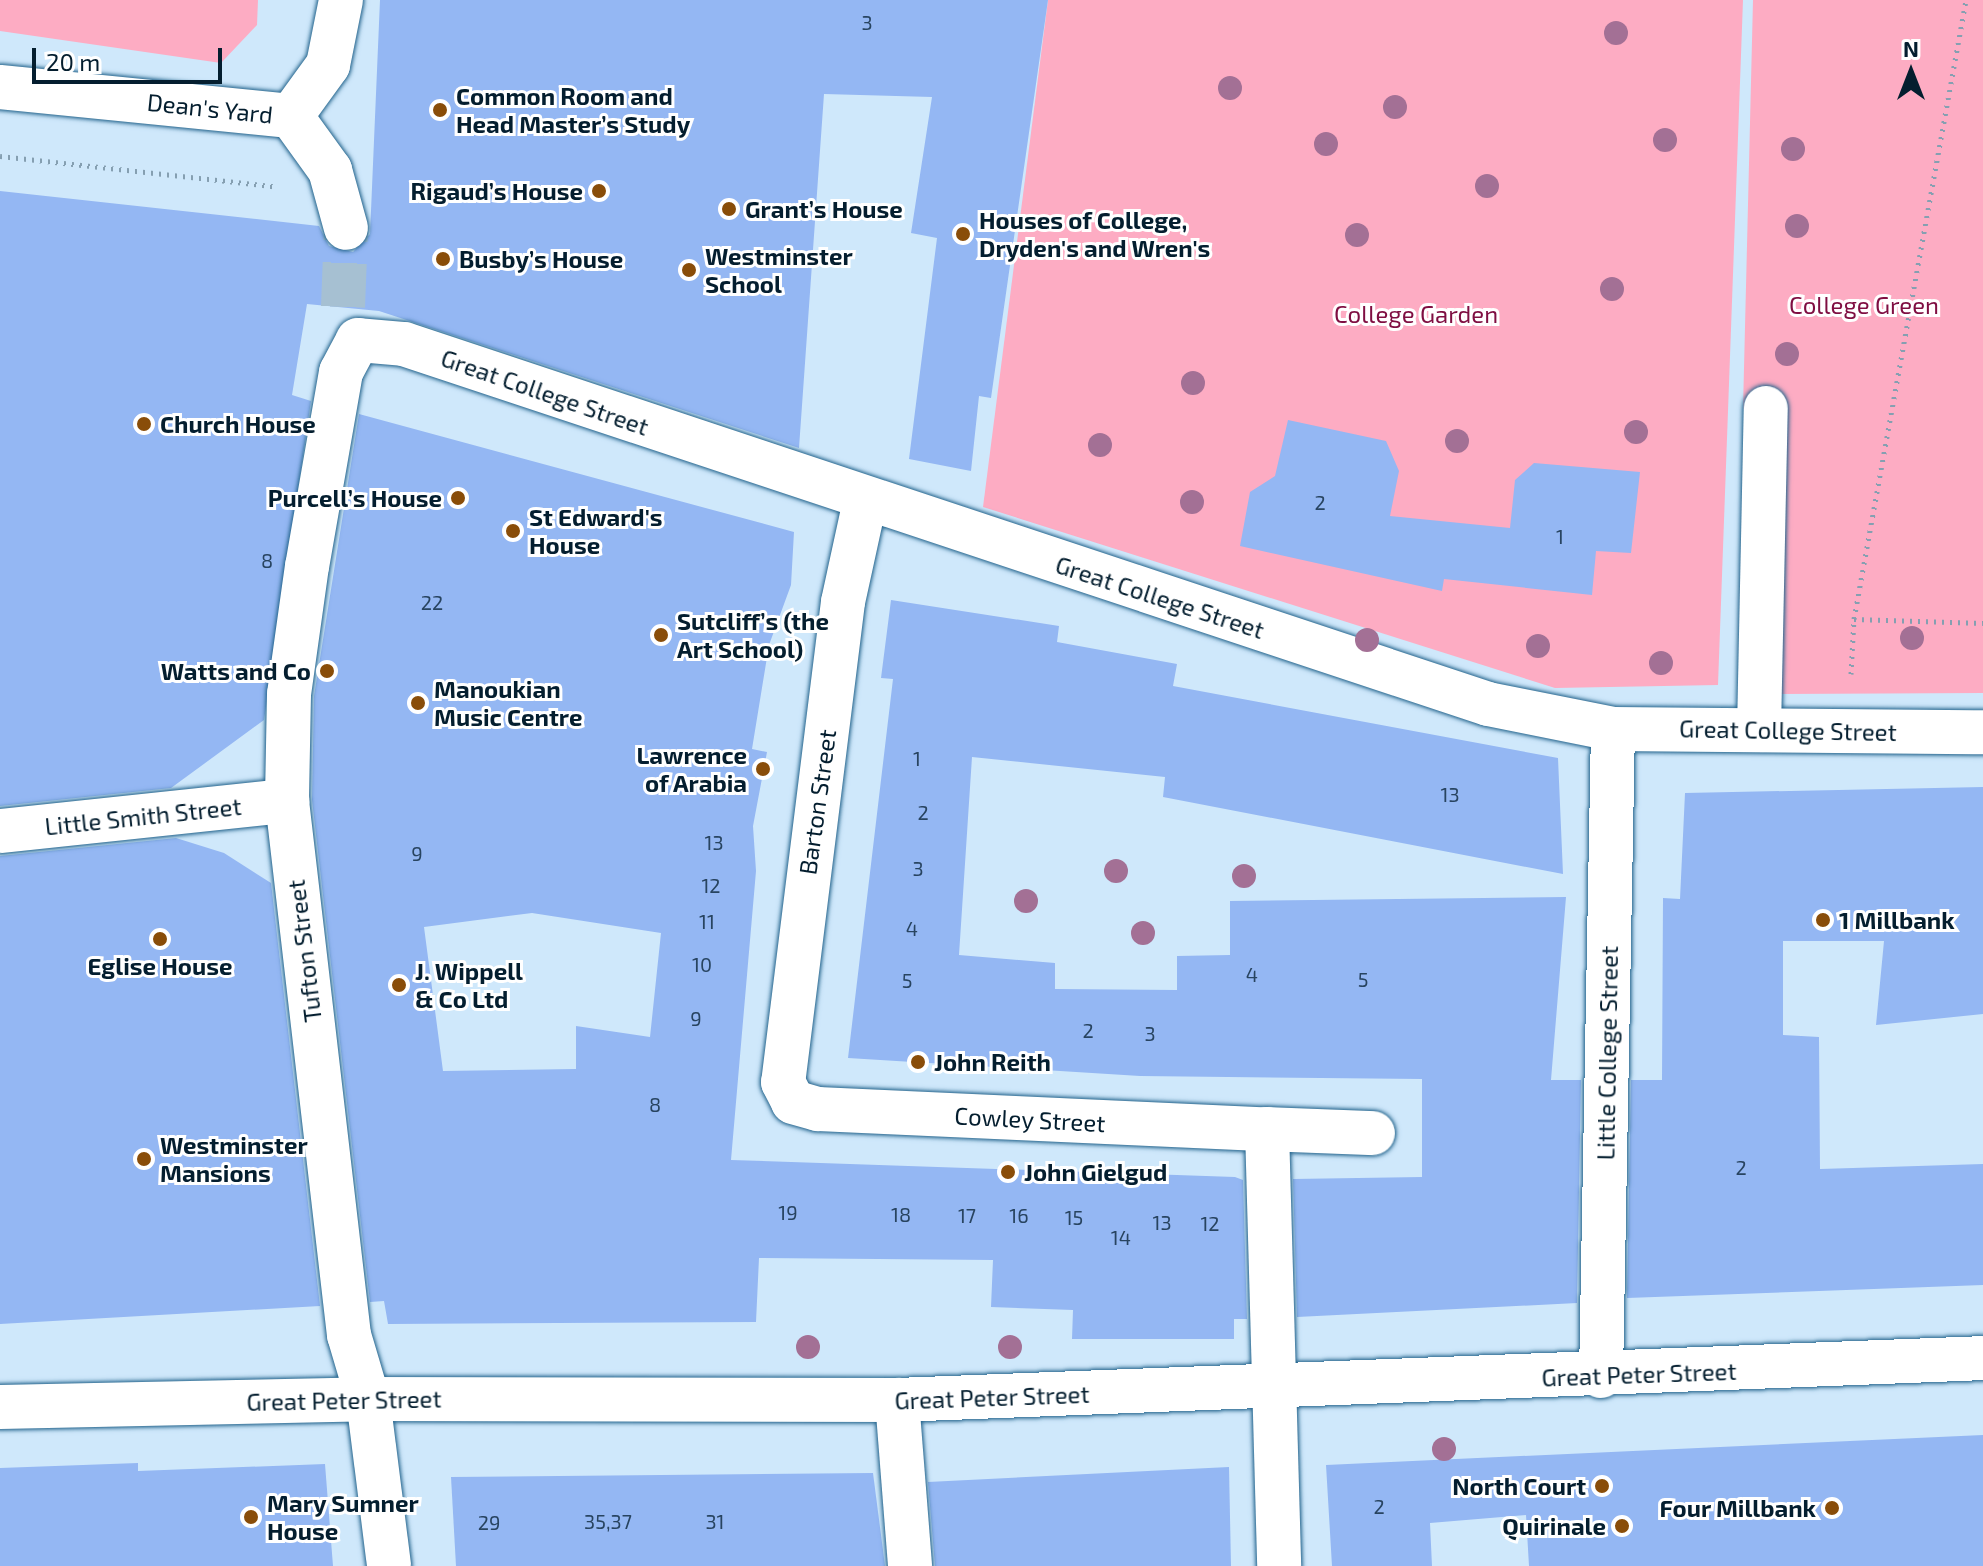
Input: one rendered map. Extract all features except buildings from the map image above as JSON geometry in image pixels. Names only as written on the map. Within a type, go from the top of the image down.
[{"type":"street","name":"Dean's Yard","points":[[0,87],[291,116],[328,65],[341,0]]},
{"type":"street","points":[[291,116],[330,170],[346,228]]},
{"type":"street","name":"Great College Street","points":[[351,323],[404,344],[865,501],[1488,704],[1613,729],[1983,732]]},
{"type":"street","name":"Tufton Street","points":[[351,323],[307,566],[289,694],[287,801],[349,1335],[368,1399],[389,1566]]},
{"type":"street","points":[[1759,730],[1766,408]]},
{"type":"street","name":"Barton Street","points":[[793,1102],[783,1082],[783,1058],[843,602],[865,501]]},
{"type":"street","name":"Little College Street","points":[[1601,1376],[1613,729]]},
{"type":"street","name":"Little Smith Street","points":[[0,831],[287,801]]},
{"type":"street","name":"Cowley Street","points":[[793,1102],[818,1109],[1373,1133]]},
{"type":"street","points":[[1267,1129],[1279,1566]]},
{"type":"street","name":"Great Peter Street","points":[[0,1407],[368,1399],[897,1400],[1601,1376],[1983,1358]]},
{"type":"street","points":[[897,1400],[910,1566]]},
{"type":"path","points":[[1851,679],[1854,619],[1966,0]]},
{"type":"path","points":[[0,156],[266,185]]},
{"type":"path","points":[[1854,619],[1983,623]]},
{"type":"green space","points":[[0,0],[258,0],[257,25],[221,63],[0,31]]},
{"type":"green space","name":"College Garden","points":[[1048,0],[1743,0],[1718,685],[1555,688],[983,507]]},
{"type":"green space","name":"College Green","points":[[1753,0],[1983,0],[1983,693],[1780,694],[1787,407],[1743,409]]},
{"type":"tunnel","points":[[343,307],[346,228]]},
{"type":"place","name":"Common Room and Head Master’s Study","points":[[440,110]]},
{"type":"place","name":"Rigaud’s House","points":[[599,191]]},
{"type":"place","name":"Grant’s House","points":[[729,209]]},
{"type":"place","name":"Houses of College, Dryden's and Wren's","points":[[963,234]]},
{"type":"place","name":"Busby’s House","points":[[443,259]]},
{"type":"place","name":"Westminster School","points":[[689,270]]},
{"type":"place","name":"Church House","points":[[144,424]]},
{"type":"place","name":"Purcell’s House","points":[[458,498]]},
{"type":"place","name":"St Edward's House","points":[[513,531]]},
{"type":"place","name":"Sutcliff’s (the Art School)","points":[[661,635]]},
{"type":"place","name":"Watts and Co","points":[[327,671]]},
{"type":"place","name":"Manoukian Music Centre","points":[[418,703]]},
{"type":"place","name":"Lawrence of Arabia","points":[[763,769]]},
{"type":"place","name":"1 Millbank","points":[[1823,920]]},
{"type":"place","name":"Eglise House","points":[[160,939]]},
{"type":"place","name":"J. Wippell & Co Ltd","points":[[399,985]]},
{"type":"place","name":"John Reith","points":[[918,1062]]},
{"type":"place","name":"Westminster Mansions","points":[[144,1159]]},
{"type":"place","name":"John Gielgud","points":[[1008,1172]]},
{"type":"place","name":"North Court","points":[[1602,1486]]},
{"type":"place","name":"Four Millbank","points":[[1832,1508]]},
{"type":"place","name":"Mary Sumner House","points":[[251,1517]]},
{"type":"place","name":"Quirinale","points":[[1622,1526]]}]
